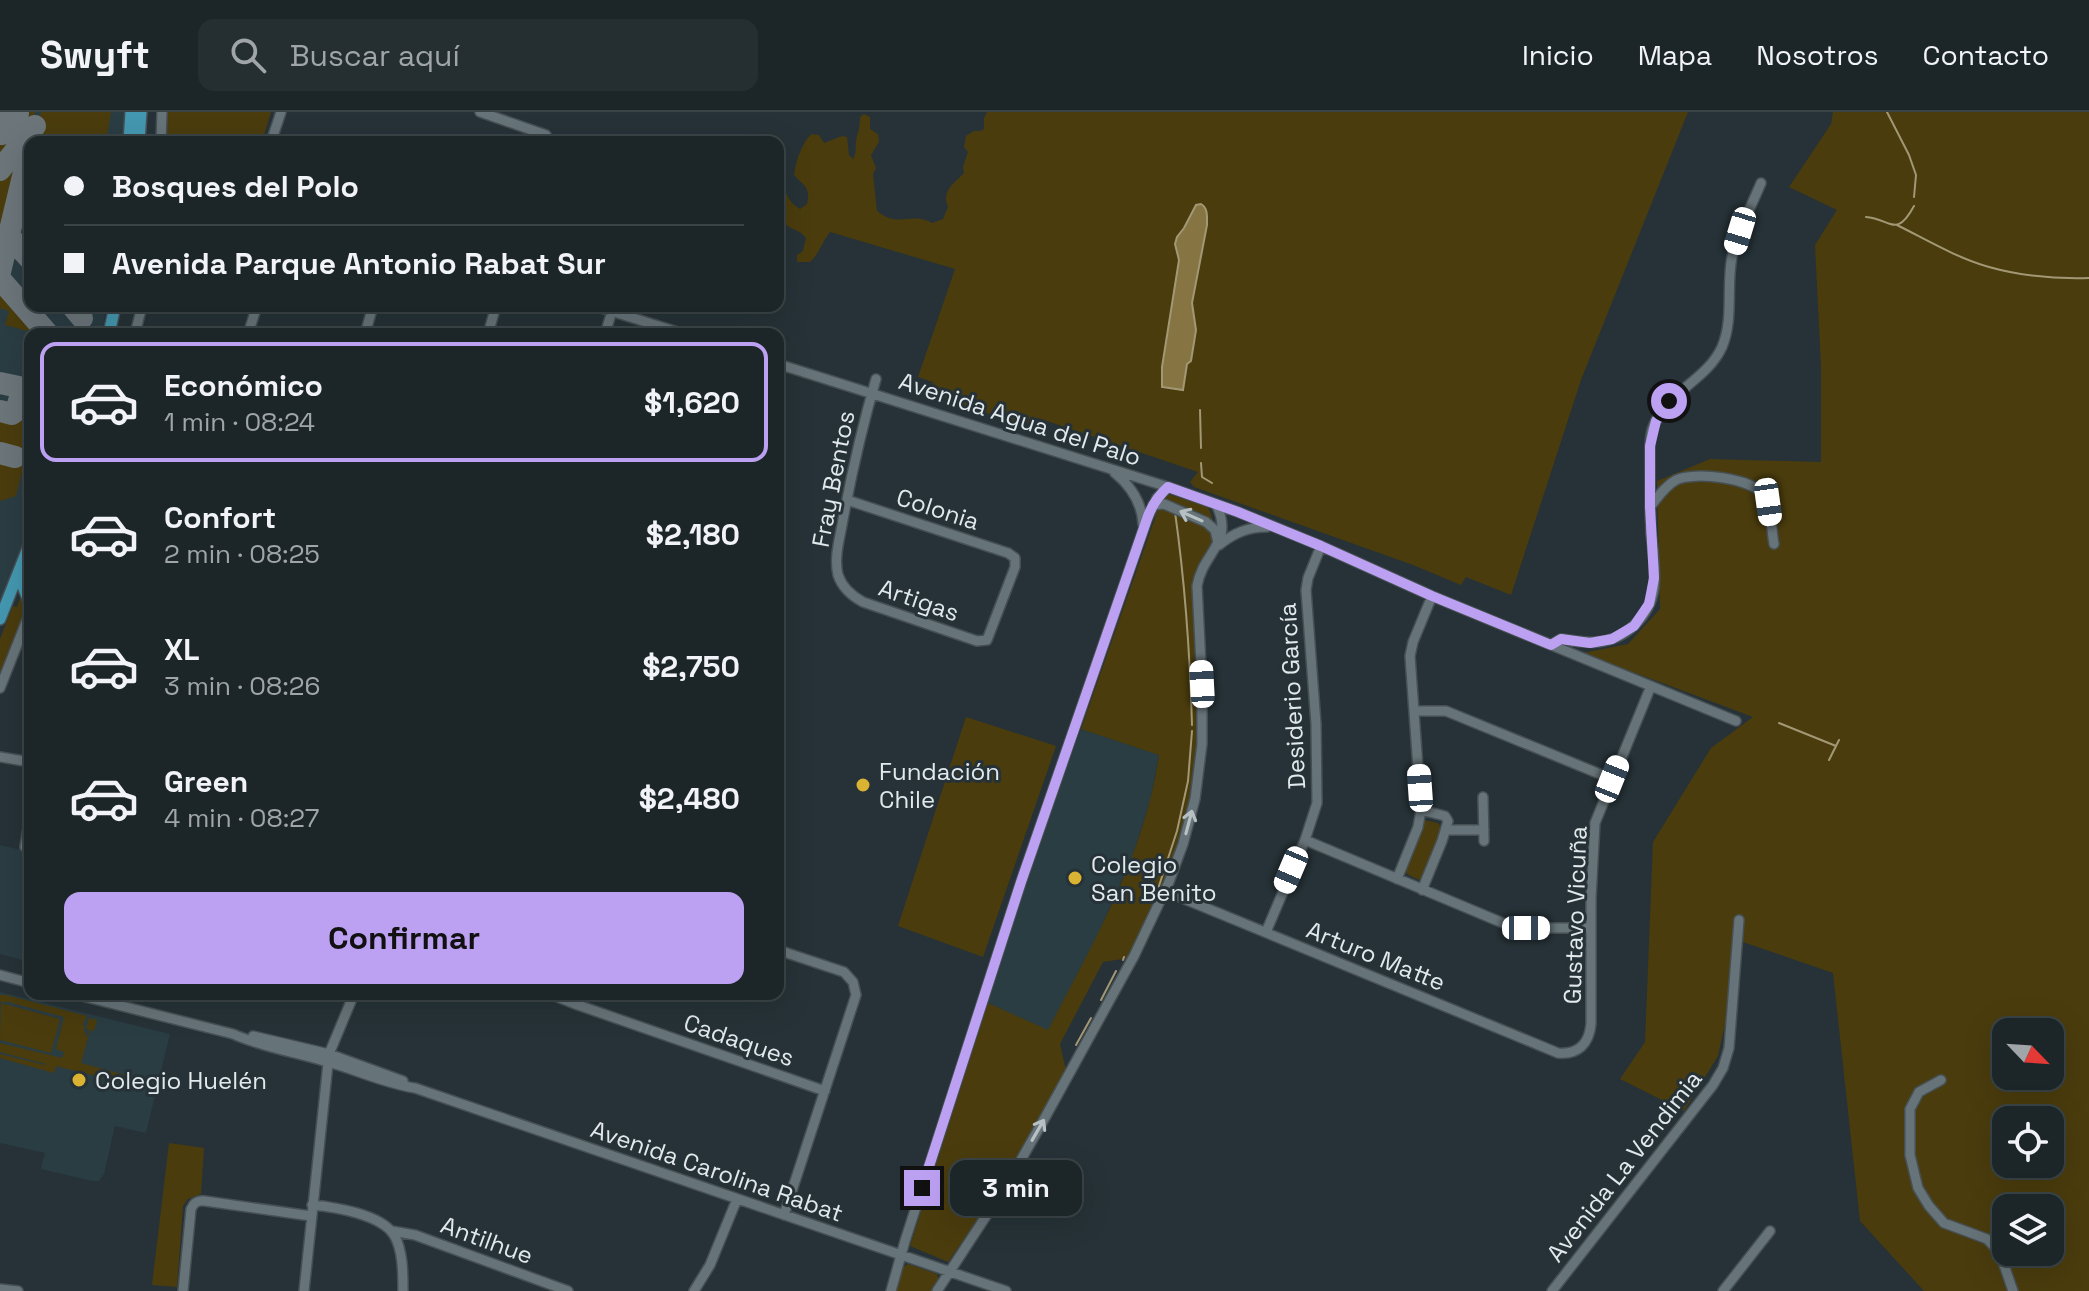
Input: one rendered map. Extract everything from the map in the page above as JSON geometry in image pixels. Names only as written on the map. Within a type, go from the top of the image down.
[{"type":"main road","points":[[131,112],[137,136]]},
{"type":"main road","points":[[139,136],[141,112]]},
{"type":"main road","points":[[0,619],[24,558]]},
{"type":"main road","points":[[18,574],[24,589]]},
{"type":"street","points":[[161,136],[162,112]]},
{"type":"street","points":[[273,136],[281,112]]},
{"type":"street","points":[[480,112],[546,135]]},
{"type":"street","points":[[1551,645],[1561,639],[1590,643],[1612,639],[1634,626],[1645,612],[1652,596],[1654,578],[1650,507],[1653,429],[1664,406],[1705,371],[1721,349],[1728,323],[1732,259],[1740,231],[1761,183]]},
{"type":"street","points":[[615,312],[665,328]]},
{"type":"street","name":"Avenida Agua del Palo","points":[[784,366],[1216,504],[1736,721]]},
{"type":"street","name":"Fray Bentos","points":[[844,586],[837,564],[847,500],[876,379]]},
{"type":"street","points":[[1109,468],[1136,497],[1144,527]]},
{"type":"street","points":[[1650,507],[1669,485],[1685,477],[1749,484],[1761,492],[1768,502],[1774,544]]},
{"type":"street","points":[[891,1291],[1025,872],[1144,527],[1153,505],[1168,487]]},
{"type":"street","name":"Colonia","points":[[847,500],[1008,553],[1015,558],[1015,567],[987,640]]},
{"type":"street","points":[[1153,505],[1164,504],[1206,522],[1215,530],[1217,545]]},
{"type":"street","points":[[937,1291],[1009,1181],[1134,956],[1165,891],[1189,824],[1199,776],[1202,730],[1197,586],[1223,526],[1216,504]]},
{"type":"street","points":[[1217,545],[1244,530],[1277,528]]},
{"type":"street","name":"Desiderio García","points":[[1266,932],[1315,814],[1318,794],[1306,590],[1321,546]]},
{"type":"street","name":"Artigas","points":[[844,586],[868,605],[977,641],[987,640]]},
{"type":"street","points":[[1397,879],[1418,827],[1421,810],[1411,649],[1432,596]]},
{"type":"street","points":[[0,688],[24,627]]},
{"type":"street","name":"Gustavo Vicuña","points":[[1573,1052],[1584,1044],[1591,1032],[1594,829],[1651,686]]},
{"type":"street","points":[[1414,711],[1446,711],[1612,779]]},
{"type":"street","points":[[0,757],[24,761]]},
{"type":"street","points":[[1446,830],[1484,835],[1483,797]]},
{"type":"street","points":[[1421,810],[1445,816],[1448,821],[1422,890]]},
{"type":"street","points":[[1305,840],[1515,928],[1591,928]]},
{"type":"street","name":"Arturo Matte","points":[[1165,891],[1558,1053],[1573,1052]]},
{"type":"street","name":"Avenida La Vendimia","points":[[1552,1291],[1718,1077],[1729,1048],[1739,920]]},
{"type":"street","points":[[784,952],[838,969],[848,975],[856,989],[784,1215]]},
{"type":"street","points":[[0,975],[24,981]]},
{"type":"street","name":"Avenida Carolina Rabat","points":[[98,1000],[233,1034],[271,1040],[394,1078],[415,1088],[1006,1291]]},
{"type":"street","points":[[304,1291],[328,1058],[349,1000]]},
{"type":"street","name":"Cadaques","points":[[565,1000],[825,1091]]},
{"type":"street","points":[[1941,1080],[1919,1092],[1910,1109],[1910,1155],[1918,1188],[1944,1223],[1987,1239],[2000,1253],[2013,1291]]},
{"type":"street","points":[[694,1291],[710,1265],[737,1199]]},
{"type":"street","name":"Antilhue","points":[[183,1291],[191,1209],[199,1200],[311,1210],[352,1210],[392,1231],[415,1235],[568,1291]]},
{"type":"street","points":[[392,1231],[401,1256],[403,1291]]},
{"type":"street","points":[[1723,1291],[1770,1231]]},
{"type":"street","points":[[0,1289],[18,1291]]},
{"type":"shaded area","points":[[0,112],[127,112],[125,136],[24,136],[24,312],[105,312],[103,328],[24,328],[24,541],[0,602]]},
{"type":"shaded area","points":[[7,112],[35,112],[32,124],[0,165],[0,137]]},
{"type":"shaded area","points":[[41,112],[111,112],[107,136],[35,136]]},
{"type":"shaded area","points":[[165,112],[271,112],[264,136],[163,136]]},
{"type":"shaded area","points":[[987,112],[1688,112],[1581,380],[1511,595],[1466,577],[1461,585],[1194,487],[1190,482],[1198,472],[1038,418],[1023,426],[923,390],[920,385],[935,383],[918,377],[955,269],[830,232],[810,262],[797,262],[797,255],[803,251],[806,238],[784,222],[784,186],[794,205],[800,209],[807,204],[806,187],[794,175],[805,142],[812,134],[819,135],[824,143],[847,137],[849,155],[853,159],[860,117],[864,114],[870,117],[870,129],[878,134],[879,142],[871,155],[876,168],[873,174],[877,211],[892,219],[918,219],[932,223],[943,219],[948,207],[947,192],[964,173],[968,152],[964,147],[966,136],[984,129]]},
{"type":"shaded area","points":[[1833,112],[2089,112],[2089,1291],[1924,1291],[1860,1221],[1833,973],[1743,942],[1718,1056],[1684,1111],[1620,1079],[1645,1042],[1653,842],[1711,748],[1753,717],[1582,653],[1628,644],[1660,609],[1657,481],[1710,459],[1821,462],[1821,366],[1815,245],[1837,210],[1789,187],[1831,124]]},
{"type":"shaded area","points":[[24,145],[24,160],[7,227],[0,225],[0,175]]},
{"type":"shaded area","points":[[1201,204],[1206,210],[1207,225],[1192,303],[1196,330],[1191,361],[1187,364],[1183,390],[1162,387],[1162,367],[1179,260],[1175,244],[1196,205]]},
{"type":"shaded area","points":[[0,287],[3,287],[40,328],[24,330],[5,325],[9,311],[0,308]]},
{"type":"shaded area","points":[[0,416],[24,422],[24,465],[16,496],[0,501]]},
{"type":"shaded area","points":[[1168,494],[1208,507],[1214,529],[1194,580],[1197,741],[1192,784],[1178,846],[1129,958],[1103,962],[1060,1044],[1066,1071],[993,1197],[948,1262],[910,1246],[988,1003],[1048,1030],[1115,897],[1142,828],[1159,755],[1081,729],[1160,504]]},
{"type":"shaded area","points":[[24,597],[24,616],[0,677],[0,639],[13,606],[17,607]]},
{"type":"shaded area","points":[[966,717],[1056,746],[983,957],[898,926]]},
{"type":"shaded area","name":"Colegio San Benito","points":[[1081,729],[1159,755],[1150,802],[1132,857],[1098,934],[1048,1031],[988,1003],[1032,865]]},
{"type":"shaded area","points":[[1425,820],[1438,823],[1442,828],[1423,877],[1419,880],[1407,874],[1406,870]]},
{"type":"shaded area","points":[[0,845],[24,851],[24,960],[0,954]]},
{"type":"shaded area","name":"Colegio Huelén","points":[[0,992],[170,1034],[146,1133],[115,1126],[104,1174],[99,1181],[41,1169],[45,1153],[0,1143]]},
{"type":"shaded area","points":[[0,995],[6,995],[87,1016],[83,1024],[86,1038],[89,1018],[97,1020],[94,1031],[90,1030],[81,1063],[125,1075],[123,1083],[56,1066],[54,1073],[0,1058],[0,1054],[46,1064],[0,1052],[0,1043],[62,1058],[64,1052],[56,1049],[64,1017],[0,1002]]},
{"type":"shaded area","points":[[1,1003],[60,1019],[51,1053],[0,1040]]},
{"type":"shaded area","points":[[169,1143],[204,1148],[201,1194],[188,1199],[183,1206],[177,1287],[152,1285]]},
{"type":"shaded area","points":[[908,1264],[937,1274],[939,1281],[933,1291],[896,1291],[902,1268]]},
{"type":"waterway","points":[[1887,112],[1916,175],[1914,197]]},
{"type":"waterway","points":[[1866,217],[1897,225],[1914,206]]},
{"type":"waterway","points":[[1897,225],[1954,254],[1989,267],[2039,276],[2089,278]]},
{"type":"waterway","points":[[1200,410],[1201,448]]},
{"type":"waterway","points":[[1201,463],[1202,477],[1212,483]]},
{"type":"waterway","points":[[1175,512],[1182,565],[1192,725]]},
{"type":"waterway","points":[[1779,723],[1836,746]]},
{"type":"waterway","points":[[1156,895],[1177,831],[1188,781],[1192,731]]},
{"type":"waterway","points":[[1829,760],[1839,740]]},
{"type":"waterway","points":[[1101,1000],[1116,971]]},
{"type":"waterway","points":[[1076,1045],[1091,1018]]},
{"type":"taxiway","points":[[27,136],[35,126]]},
{"type":"taxiway","points":[[0,170],[24,140]]},
{"type":"taxiway","points":[[0,272],[24,172]]},
{"type":"taxiway","points":[[8,235],[24,252]]},
{"type":"taxiway","points":[[0,279],[24,306]]},
{"type":"taxiway","points":[[29,312],[43,328]]},
{"type":"taxiway","points":[[77,312],[82,318]]},
{"type":"taxiway","points":[[0,383],[19,387],[22,391],[16,411],[12,414],[0,411]]},
{"type":"taxiway","points":[[0,453],[15,457]]},
{"type":"runway","points":[[0,117],[1,112]]},
{"type":"place","name":"Fundación Chile","points":[[863,785]]},
{"type":"place","name":"Colegio San Benito","points":[[1075,878]]},
{"type":"place","name":"Colegio Huelén","points":[[79,1080]]},
{"type":"route","points":[[922,1188],[1021,882],[1147,519],[1162,492],[1168,487],[1238,512],[1551,645],[1561,639],[1605,641],[1620,636],[1634,626],[1652,596],[1650,446],[1656,421],[1669,401]]}]
